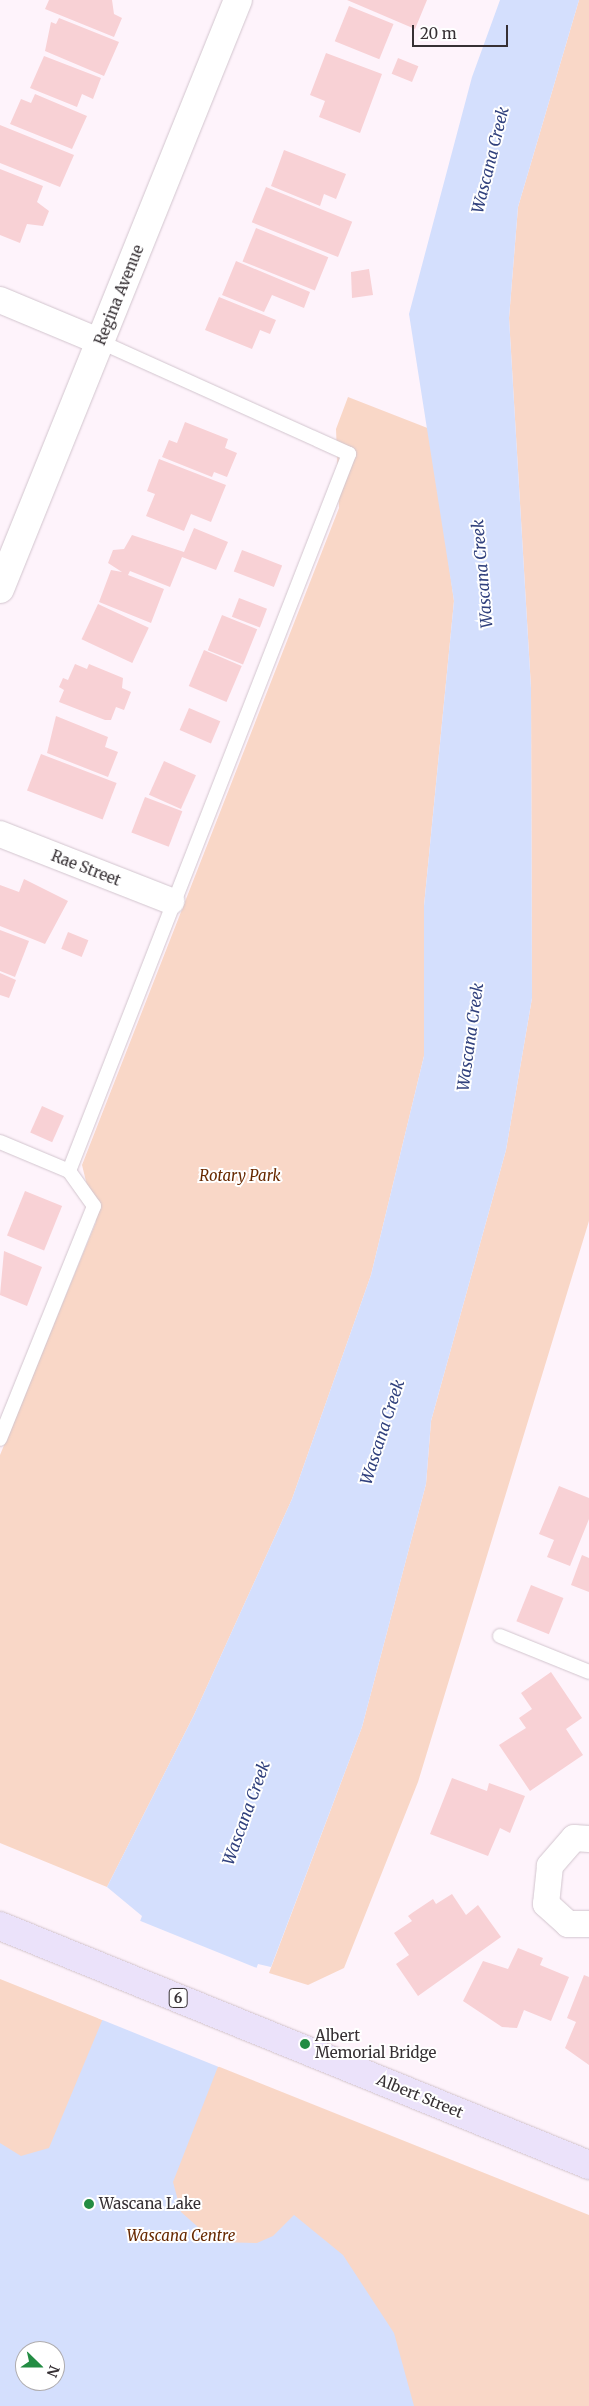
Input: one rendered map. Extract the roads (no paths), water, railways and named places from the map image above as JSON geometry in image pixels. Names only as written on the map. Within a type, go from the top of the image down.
[{"type":"main road","name":"Albert Street","points":[[0,1926],[589,2165]]},
{"type":"street","name":"Regina Avenue","points":[[0,589],[238,0]]},
{"type":"street","points":[[0,300],[101,342]]},
{"type":"street","name":"Rae Street","points":[[0,834],[171,901]]},
{"type":"street","points":[[589,1839],[574,1838],[550,1866],[546,1904],[568,1924],[589,1924]]},
{"type":"lane","points":[[68,1171],[171,901],[348,454],[101,342]]},
{"type":"lane","points":[[0,1142],[68,1171],[94,1206],[0,1439]]},
{"type":"lane","points":[[500,1636],[589,1672]]},
{"type":"water","name":"Wascana Creek","points":[[500,0],[579,0],[518,207],[509,318],[531,688],[532,998],[506,1150],[431,1421],[426,1484],[362,1727],[271,1967],[258,1964],[173,2182],[181,2212],[215,2242],[257,2243],[273,2236],[294,2215],[343,2255],[394,2333],[414,2406],[0,2406],[0,2143],[21,2156],[49,2148],[104,2016],[142,1916],[107,1887],[194,1715],[292,1499],[371,1275],[424,1056],[424,906],[454,601],[409,314],[472,77]]},
{"type":"place","name":"Albert Memorial Bridge","points":[[305,2044]]},
{"type":"place","name":"Wascana Lake","points":[[89,2204]]},
{"type":"park label","name":"Rotary Park","points":[[240,1176]]},
{"type":"park label","name":"Wascana Centre","points":[[181,2236]]}]
